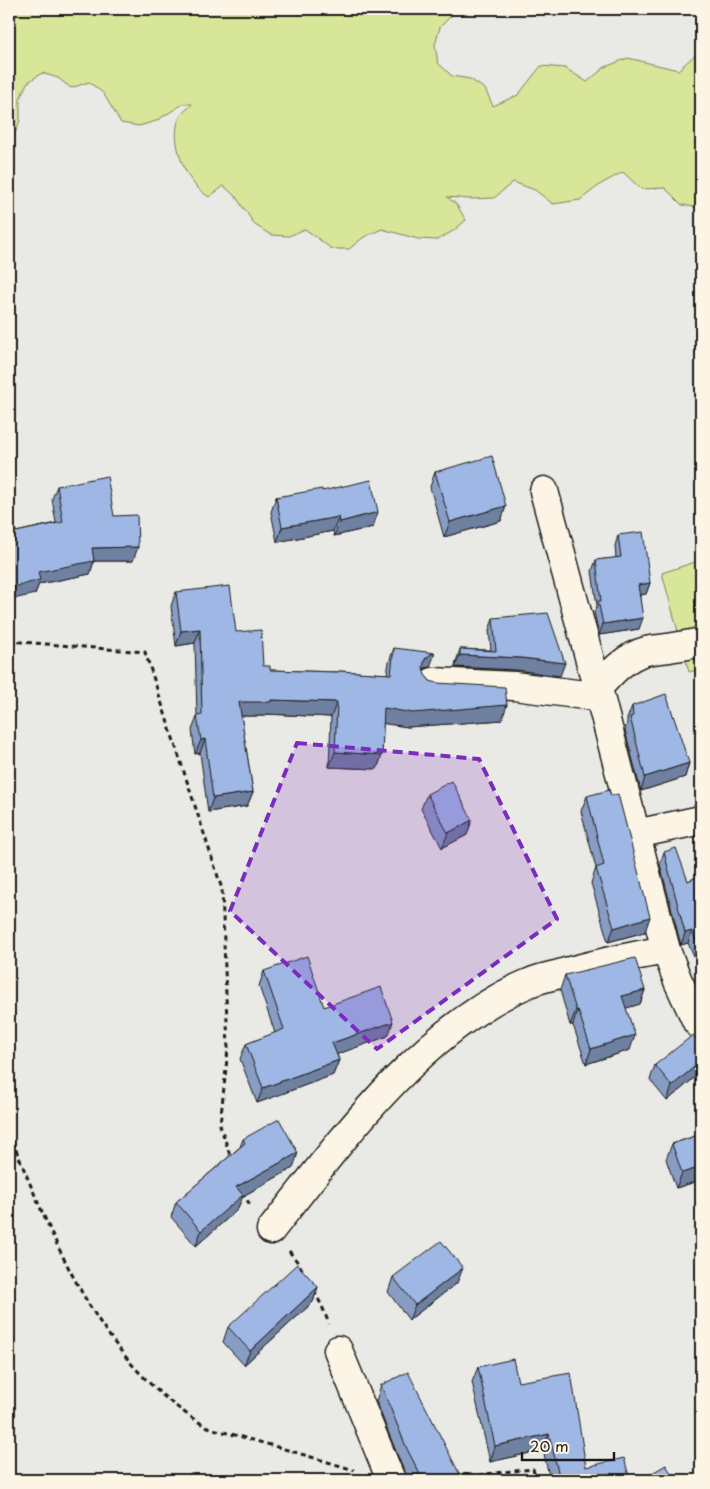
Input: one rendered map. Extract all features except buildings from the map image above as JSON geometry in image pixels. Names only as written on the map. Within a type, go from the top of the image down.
[{"type":"street","points":[[544,491],[666,950],[678,981],[701,1027]]},
{"type":"street","points":[[599,693],[607,677],[635,656],[646,651],[701,642]]},
{"type":"street","points":[[433,682],[599,693]]},
{"type":"street","points":[[636,834],[701,820]]},
{"type":"street","points":[[271,1230],[329,1157],[377,1101],[430,1046],[486,1005],[530,982],[601,963],[666,950]]},
{"type":"street","points":[[338,1350],[391,1480]]},
{"type":"path","points":[[9,641],[145,652],[222,889],[228,1049],[220,1125],[232,1160]]},
{"type":"path","points":[[9,1133],[74,1280],[110,1338],[154,1390],[203,1426],[363,1472]]},
{"type":"path","points":[[240,1187],[243,1196],[299,1264],[308,1281]]},
{"type":"path","points":[[313,1289],[322,1306],[338,1350]]},
{"type":"path","points":[[471,1480],[484,1474],[533,1469],[536,1480]]},
{"type":"highlighted area","points":[[297,743],[479,759],[557,919],[377,1049],[230,911]]},
{"type":"green space","points":[[9,9],[453,9],[453,14],[440,27],[435,45],[438,63],[452,76],[470,79],[485,89],[493,106],[518,95],[541,66],[565,68],[587,82],[605,67],[628,58],[678,70],[695,55],[701,40],[701,208],[682,205],[665,188],[641,189],[623,172],[601,184],[580,200],[553,204],[535,190],[513,182],[494,198],[469,199],[447,197],[456,204],[466,220],[453,231],[437,240],[418,239],[382,229],[364,237],[349,249],[332,249],[305,229],[289,236],[271,235],[255,225],[236,197],[224,186],[209,197],[198,188],[186,172],[179,153],[176,132],[181,115],[192,104],[183,104],[156,121],[139,126],[121,123],[103,93],[89,82],[71,88],[58,78],[42,73],[27,83],[20,99],[20,120],[9,145]]},
{"type":"green space","points":[[701,560],[701,669],[689,672],[662,573]]}]
